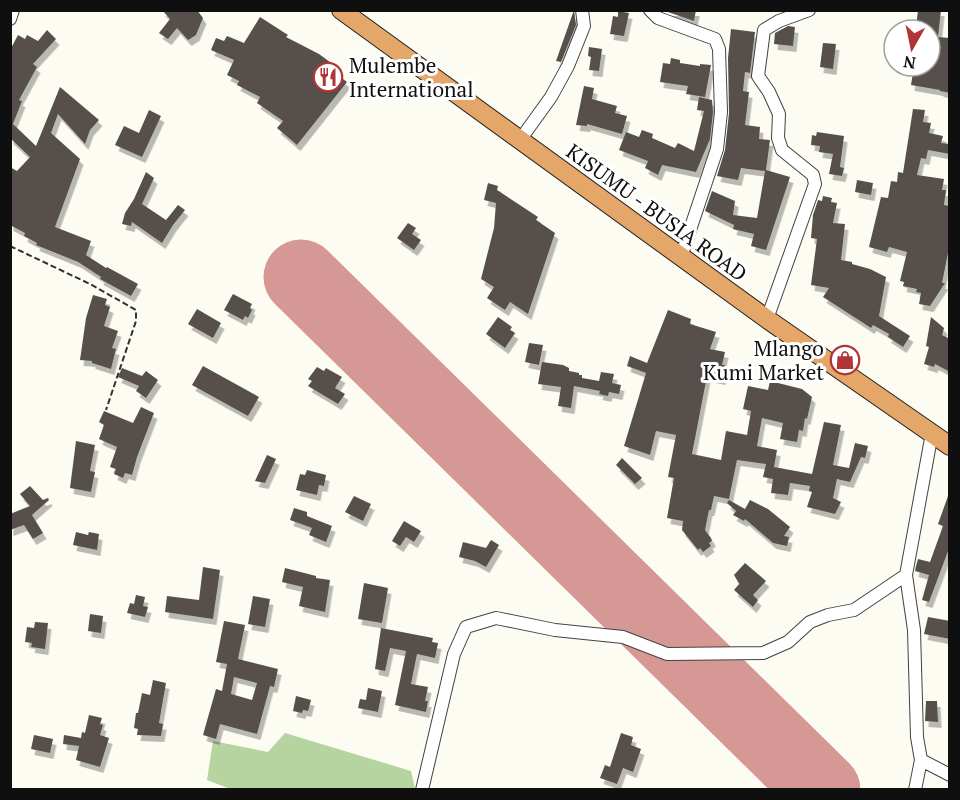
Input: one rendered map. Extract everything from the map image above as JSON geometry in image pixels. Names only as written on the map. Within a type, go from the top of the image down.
[{"type":"highway","name":"KISUMU - BUSIA ROAD","points":[[341,10],[767,319],[950,446]]},
{"type":"street","points":[[10,19],[13,10]]},
{"type":"street","points":[[520,140],[551,97],[568,66],[584,26],[582,10]]},
{"type":"street","points":[[650,10],[658,18],[715,39],[719,50],[721,112],[717,149],[681,257]]},
{"type":"street","points":[[767,319],[815,184],[813,175],[782,150],[778,138],[779,114],[769,92],[758,76],[764,30],[779,21],[809,10]]},
{"type":"street","points":[[915,789],[921,760],[917,728],[914,630],[906,575],[932,433]]},
{"type":"street","points":[[422,789],[454,654],[466,627],[496,618],[555,630],[623,637],[666,654],[763,653],[788,642],[810,622],[828,615],[854,610],[906,575]]},
{"type":"street","points":[[921,760],[950,775]]},
{"type":"path","points":[[10,246],[90,284],[136,310],[136,321],[106,410]]},
{"type":"green space","points":[[285,733],[411,771],[415,789],[233,790],[207,780],[213,741],[268,752]]},
{"type":"building","points":[[162,10],[197,10],[203,18],[196,35],[188,40],[177,28],[168,39],[159,33],[170,19]]},
{"type":"building","points":[[574,10],[576,25],[561,62],[556,61]]},
{"type":"building","points":[[662,10],[696,10],[694,21]]},
{"type":"building","points":[[918,10],[941,10],[940,18],[917,18]]},
{"type":"building","points":[[618,11],[629,13],[624,36],[610,34],[613,16],[618,17]]},
{"type":"building","points":[[260,17],[288,35],[286,37],[319,54],[338,68],[335,73],[347,82],[297,145],[277,128],[283,121],[257,103],[260,97],[237,85],[239,81],[227,75],[234,60],[211,50],[216,38],[224,41],[227,36],[244,43]]},
{"type":"building","points":[[788,26],[795,27],[793,46],[774,44],[775,33]]},
{"type":"building","points":[[731,29],[755,32],[750,73],[745,72],[743,91],[749,92],[745,125],[760,127],[759,139],[770,140],[766,170],[790,177],[766,250],[751,246],[754,234],[733,229],[734,225],[705,211],[712,191],[735,201],[733,215],[757,218],[765,171],[741,168],[738,180],[717,176],[725,150],[729,113],[728,58]]},
{"type":"building","points":[[47,30],[56,39],[33,64],[37,67],[19,100],[22,101],[13,124],[36,146],[60,87],[99,120],[90,130],[85,144],[58,114],[51,133],[80,159],[55,227],[91,241],[86,255],[138,284],[131,296],[100,279],[101,277],[78,262],[36,245],[37,243],[24,236],[25,233],[10,225],[10,167],[17,171],[30,157],[10,138],[10,50],[18,35],[25,39],[27,35],[38,41]]},
{"type":"building","points":[[942,37],[950,38],[950,93],[911,85],[912,78],[942,78]]},
{"type":"building","points":[[823,43],[836,44],[833,69],[820,67]]},
{"type":"building","points":[[589,47],[602,49],[599,71],[589,70],[591,57],[588,56]]},
{"type":"building","points":[[671,58],[680,60],[680,63],[711,65],[705,97],[686,94],[688,86],[660,82],[663,63],[670,64]]},
{"type":"building","points":[[584,86],[594,88],[592,99],[617,106],[615,113],[627,116],[622,134],[587,124],[587,126],[576,125]]},
{"type":"building","points":[[699,97],[712,100],[713,112],[710,139],[696,172],[662,165],[658,175],[645,168],[648,161],[619,150],[626,132],[639,137],[642,130],[653,134],[652,138],[675,148],[678,143],[694,151],[704,111],[697,110]]},
{"type":"building","points":[[913,109],[925,110],[923,122],[931,123],[929,133],[943,136],[941,143],[950,144],[950,154],[928,150],[926,159],[921,158],[917,175],[944,179],[942,190],[946,190],[944,205],[950,206],[950,243],[942,283],[945,283],[930,306],[919,304],[921,293],[916,292],[917,289],[903,286],[904,282],[900,281],[907,252],[889,247],[887,252],[869,247],[881,197],[888,198],[891,181],[897,182],[898,172],[903,173]]},
{"type":"building","points":[[149,110],[161,116],[142,157],[115,145],[124,126],[139,133]]},
{"type":"building","points":[[817,132],[844,136],[840,167],[844,168],[842,176],[829,174],[833,154],[819,152],[820,146],[811,145],[812,135],[816,136]]},
{"type":"building","points":[[146,172],[154,178],[142,204],[166,220],[178,205],[185,210],[162,243],[132,222],[131,226],[122,224],[125,213]]},
{"type":"building","points":[[857,180],[873,183],[871,195],[855,192]]},
{"type":"building","points":[[488,183],[498,186],[497,190],[538,217],[536,220],[555,233],[528,314],[510,302],[505,310],[487,298],[494,287],[481,279],[494,228],[496,203],[484,200]]},
{"type":"building","points":[[823,196],[832,198],[831,202],[837,203],[833,223],[845,224],[841,260],[852,262],[852,264],[886,277],[879,316],[910,336],[903,347],[888,337],[889,334],[873,325],[871,328],[823,297],[829,288],[811,285],[817,239],[811,238],[813,215],[818,200],[822,201]]},
{"type":"building","points":[[408,223],[416,228],[412,234],[421,240],[414,250],[397,238]]},
{"type":"building","points":[[233,294],[252,304],[248,318],[245,316],[243,320],[224,310]]},
{"type":"building","points":[[93,295],[107,299],[105,305],[110,307],[104,326],[118,331],[112,348],[116,349],[111,369],[92,363],[92,361],[80,360],[86,318]]},
{"type":"building","points":[[197,309],[221,323],[213,338],[188,324]]},
{"type":"building","points":[[668,310],[691,319],[690,324],[716,332],[710,349],[725,352],[722,379],[707,376],[692,454],[721,460],[726,431],[747,435],[751,411],[743,409],[748,386],[768,390],[770,381],[802,389],[812,397],[803,431],[799,430],[797,442],[780,439],[783,423],[762,418],[757,446],[777,450],[774,467],[812,474],[824,422],[841,425],[833,465],[849,468],[855,443],[868,446],[865,458],[861,457],[850,482],[837,479],[833,498],[841,502],[835,514],[807,507],[812,492],[809,491],[810,486],[790,483],[788,495],[771,493],[773,479],[763,477],[766,464],[737,460],[729,499],[714,496],[711,510],[709,510],[705,530],[711,538],[712,541],[709,543],[711,546],[703,552],[700,548],[698,550],[682,530],[683,521],[667,518],[674,478],[668,477],[676,435],[656,431],[650,455],[624,446],[646,373],[627,366],[630,356],[647,363]]},
{"type":"building","points":[[498,317],[512,327],[510,330],[515,333],[505,348],[486,334]]},
{"type":"building","points":[[931,317],[944,328],[942,335],[950,339],[950,372],[935,364],[934,367],[924,364],[929,347],[926,346]]},
{"type":"building","points":[[529,343],[543,345],[539,365],[525,362]]},
{"type":"building","points":[[542,362],[563,365],[569,368],[569,371],[582,375],[582,378],[599,381],[601,372],[614,374],[612,383],[621,385],[619,394],[609,392],[608,396],[599,394],[600,391],[574,386],[571,408],[558,406],[561,387],[538,384]]},
{"type":"building","points":[[203,366],[259,397],[248,416],[192,385]]},
{"type":"building","points":[[317,367],[324,371],[326,368],[342,377],[335,388],[345,394],[338,404],[308,386],[312,381],[308,379]]},
{"type":"building","points":[[122,368],[142,376],[146,371],[158,380],[146,398],[136,391],[139,386],[118,377]]},
{"type":"building","points":[[141,407],[154,413],[132,475],[125,473],[123,478],[114,474],[116,469],[110,467],[117,447],[99,439],[104,425],[99,422],[104,411],[133,423]]},
{"type":"building","points":[[76,441],[95,445],[90,471],[95,472],[91,492],[70,488]]},
{"type":"building","points":[[267,455],[276,459],[265,483],[255,481]]},
{"type":"building","points":[[622,458],[642,478],[635,484],[616,465]]},
{"type":"building","points":[[307,470],[326,475],[324,486],[319,485],[317,495],[296,490],[300,474],[305,475]]},
{"type":"building","points":[[30,486],[43,500],[48,498],[49,500],[32,515],[43,533],[33,539],[24,525],[10,530],[10,514],[30,506],[20,494]]},
{"type":"building","points":[[354,496],[371,504],[363,521],[345,512]]},
{"type":"building","points":[[948,496],[950,546],[929,602],[922,600],[929,575],[915,571],[918,559],[930,562],[943,526],[938,524]]},
{"type":"building","points":[[729,500],[745,509],[750,500],[768,509],[790,527],[784,536],[789,537],[787,546],[773,543],[745,519],[744,521],[733,515],[736,511],[727,503]]},
{"type":"building","points":[[294,508],[307,512],[307,516],[332,526],[326,542],[309,535],[312,528],[290,520]]},
{"type":"building","points":[[404,521],[421,531],[414,542],[406,537],[400,546],[392,541]]},
{"type":"building","points":[[76,532],[88,535],[89,532],[99,534],[97,550],[73,545]]},
{"type":"building","points":[[491,540],[499,545],[486,567],[475,561],[459,557],[463,542],[486,548]]},
{"type":"building","points":[[745,563],[766,581],[753,595],[758,600],[753,607],[734,590],[740,585],[734,575]]},
{"type":"building","points":[[203,567],[220,570],[213,619],[165,612],[167,596],[199,600]]},
{"type":"building","points":[[285,568],[330,580],[325,612],[299,606],[303,587],[282,582]]},
{"type":"building","points":[[364,583],[388,588],[382,623],[358,619]]},
{"type":"building","points":[[136,595],[145,597],[143,606],[148,607],[145,617],[127,613],[130,603],[134,604]]},
{"type":"building","points":[[253,596],[270,599],[265,627],[248,624]]},
{"type":"building","points":[[90,614],[103,616],[101,633],[88,631]]},
{"type":"building","points":[[928,617],[950,621],[950,639],[924,634]]},
{"type":"building","points":[[224,621],[245,625],[238,659],[278,669],[274,687],[270,686],[257,734],[220,724],[216,739],[203,735],[216,689],[222,691],[227,664],[216,662]],"holes":[[[234,677],[257,683],[252,700],[231,694]]]},
{"type":"building","points":[[35,622],[48,623],[45,649],[31,647],[32,643],[25,642],[27,627],[34,628]]},
{"type":"building","points":[[381,628],[433,638],[432,642],[438,643],[435,658],[417,654],[411,684],[428,687],[425,701],[428,701],[426,712],[395,705],[406,651],[390,648],[385,671],[375,669]]},
{"type":"building","points":[[153,680],[166,683],[159,723],[163,724],[161,736],[137,735],[138,729],[134,728],[136,713],[138,713],[142,693],[150,695]]},
{"type":"building","points":[[368,688],[382,691],[378,712],[358,708],[360,699],[366,700]]},
{"type":"building","points":[[296,696],[311,700],[308,711],[303,710],[302,713],[293,711]]},
{"type":"building","points":[[926,701],[937,701],[938,722],[925,721]]},
{"type":"building","points":[[89,715],[102,718],[100,724],[103,725],[100,735],[109,738],[100,767],[76,760],[79,746],[63,744],[64,735],[81,738],[82,732],[85,733]]},
{"type":"building","points":[[621,733],[633,737],[631,745],[641,749],[633,772],[623,768],[617,784],[600,778],[605,765],[610,767]]},
{"type":"building","points":[[34,735],[53,739],[50,753],[31,749]]},
{"type":"runway","points":[[301,277],[823,790]]},
{"type":"place","name":"Mulembe International","points":[[328,77]]},
{"type":"place","name":"Mlango Kumi Market","points":[[845,360]]}]
